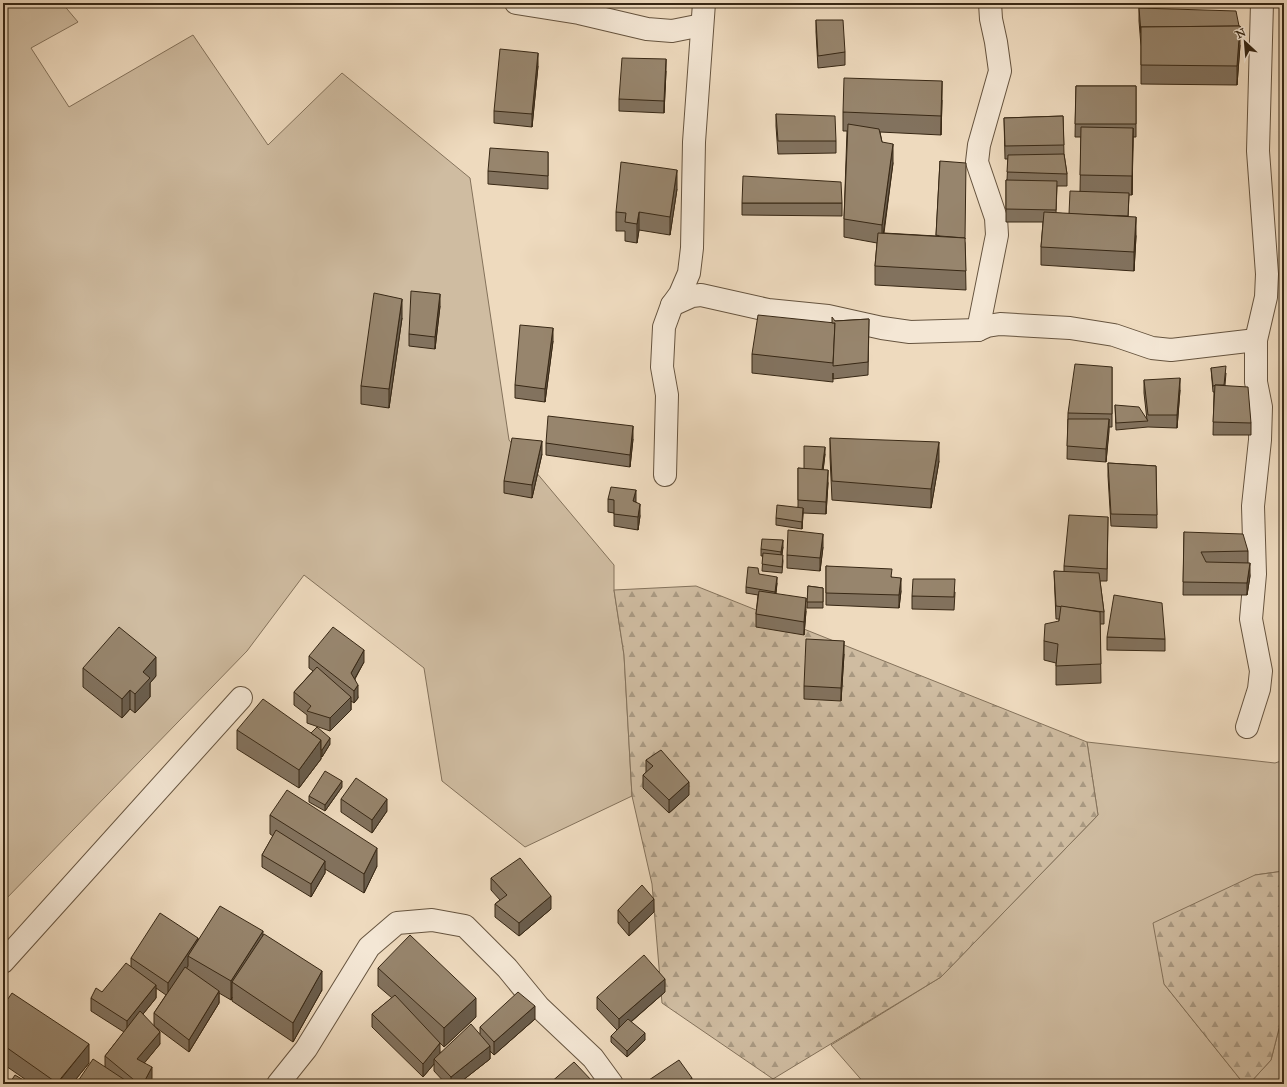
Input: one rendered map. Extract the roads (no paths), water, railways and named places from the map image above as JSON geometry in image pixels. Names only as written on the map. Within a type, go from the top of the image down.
[{"type":"street","points":[[516,3],[579,13],[647,30],[672,31],[702,25]]},
{"type":"street","points":[[665,475],[667,395],[662,367],[662,344],[664,327],[672,305],[680,294],[689,273],[692,248],[694,142],[704,3]]},
{"type":"street","points":[[978,330],[996,235],[996,218],[977,162],[979,145],[1000,71],[991,19],[990,3]]},
{"type":"street","points":[[1247,727],[1259,689],[1261,671],[1251,620],[1255,574],[1253,506],[1260,440],[1261,407],[1256,382],[1256,340],[1275,294],[1266,254],[1258,151],[1262,3]]},
{"type":"street","points":[[672,305],[692,296],[701,295],[768,310],[828,316],[882,328],[910,332],[978,330],[987,326],[1000,324],[1070,328],[1114,335],[1152,348],[1171,350],[1256,340]]},
{"type":"street","points":[[3,962],[241,698]]},
{"type":"street","points":[[278,1084],[306,1049],[369,947],[397,923],[432,920],[465,926],[507,968],[538,1007],[593,1058],[612,1084]]}]
